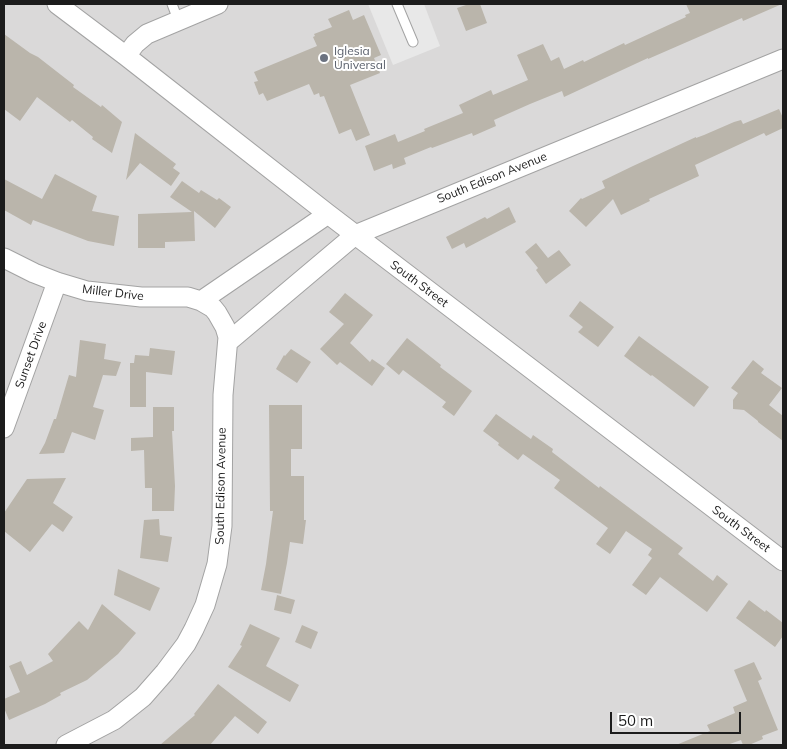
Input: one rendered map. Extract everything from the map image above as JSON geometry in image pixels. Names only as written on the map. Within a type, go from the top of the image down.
[{"type":"street","name":"South Street","points":[[57,4],[355,235],[783,561]]},
{"type":"street","points":[[126,56],[144,36],[175,12],[218,4]]},
{"type":"street","name":"South Edison Avenue","points":[[228,342],[355,235],[783,59]]},
{"type":"street","points":[[201,301],[328,214]]},
{"type":"street","name":"Miller Drive","points":[[4,258],[34,273],[79,289],[141,297],[188,297],[201,301]]},
{"type":"street","name":"Sunset Drive","points":[[4,428],[57,282]]},
{"type":"street","name":"South Edison Avenue","points":[[66,745],[114,720],[143,697],[166,672],[186,644],[205,605],[217,564],[222,526],[223,395],[228,342],[227,332],[220,317],[213,308],[201,301]]},
{"type":"lane","points":[[397,4],[413,42]]},
{"type":"shaded area","points":[[4,4],[783,4],[783,745],[4,745]]},
{"type":"shaded area","points":[[368,4],[424,4],[440,46],[393,65]]},
{"type":"building","points":[[469,4],[480,4],[487,23],[466,31],[457,8]]},
{"type":"building","points":[[686,4],[782,4],[743,21],[742,18],[648,58],[564,97],[562,91],[530,104],[494,120],[496,126],[473,136],[472,133],[404,158],[406,164],[393,169],[392,164],[374,171],[365,146],[395,134],[398,142],[463,113],[459,105],[491,90],[493,95],[528,80],[517,55],[543,44],[551,61],[559,57],[564,69],[583,60],[584,62],[624,43],[625,45],[686,17],[685,15],[690,13]]},
{"type":"building","points":[[349,10],[353,20],[364,15],[381,55],[374,58],[380,73],[350,85],[370,135],[356,141],[351,129],[339,134],[324,96],[320,97],[319,93],[314,95],[309,84],[267,101],[263,93],[259,95],[254,82],[258,81],[254,72],[317,46],[313,37],[315,36],[314,34],[332,27],[328,19]]},
{"type":"building","points":[[4,34],[38,57],[74,85],[73,87],[101,107],[102,105],[122,122],[112,153],[92,139],[93,137],[72,120],[70,122],[37,97],[20,121],[4,109]]},
{"type":"building","points":[[779,109],[783,118],[783,128],[766,136],[764,133],[695,165],[699,176],[649,199],[650,201],[621,215],[613,199],[586,227],[569,211],[581,198],[605,188],[602,181],[696,137],[741,120],[743,124]]},
{"type":"building","points":[[135,133],[176,164],[173,168],[180,173],[171,186],[140,163],[126,180]]},
{"type":"building","points":[[55,174],[97,196],[92,211],[119,216],[114,246],[88,241],[33,220],[31,225],[4,210],[4,179],[42,199]]},
{"type":"building","points":[[182,181],[199,193],[201,190],[217,200],[219,198],[231,207],[215,228],[194,211],[195,241],[165,242],[165,248],[138,248],[138,214],[192,212],[170,197]]},
{"type":"building","points":[[509,207],[516,222],[466,248],[464,243],[452,249],[446,237]]},
{"type":"building","points":[[536,243],[548,258],[559,250],[571,265],[546,284],[536,270],[538,268],[525,252]]},
{"type":"building","points":[[345,293],[373,315],[350,343],[370,362],[372,359],[385,368],[372,386],[340,362],[337,365],[320,349],[344,324],[329,312]]},
{"type":"building","points":[[580,301],[614,327],[598,347],[578,332],[583,327],[569,316]]},
{"type":"building","points":[[639,336],[709,387],[694,407],[624,356]]},
{"type":"building","points":[[407,338],[441,365],[440,367],[472,391],[454,416],[442,407],[446,402],[403,370],[399,375],[386,364]]},
{"type":"building","points":[[80,340],[106,344],[104,359],[121,362],[116,376],[103,375],[93,407],[104,410],[95,440],[72,432],[64,453],[39,454],[54,419],[56,419],[69,375],[76,377]]},
{"type":"building","points":[[150,348],[175,351],[172,375],[146,372],[146,407],[130,407],[130,363],[134,363],[135,355],[149,356]]},
{"type":"building","points":[[291,349],[311,362],[297,383],[276,369],[284,355]]},
{"type":"building","points":[[753,360],[764,369],[761,373],[782,388],[769,405],[783,416],[783,441],[744,410],[733,409],[733,400],[738,393],[731,388]]},
{"type":"building","points":[[269,405],[302,405],[302,449],[291,449],[291,476],[304,476],[304,520],[306,520],[303,544],[290,542],[281,594],[261,590],[273,511],[270,511]]},
{"type":"building","points":[[153,407],[174,407],[174,431],[172,431],[175,486],[174,511],[152,511],[152,488],[145,488],[144,450],[131,451],[131,438],[153,437]]},
{"type":"building","points":[[496,414],[531,439],[533,435],[553,449],[552,452],[599,488],[600,486],[683,548],[678,554],[713,581],[717,575],[728,584],[707,612],[660,577],[646,595],[632,585],[652,558],[648,555],[652,549],[626,531],[610,554],[596,544],[608,528],[554,488],[560,480],[523,454],[518,460],[483,431]]},
{"type":"building","points":[[66,478],[53,503],[73,517],[63,532],[52,524],[30,552],[4,531],[4,513],[27,479]]},
{"type":"building","points":[[159,519],[160,535],[172,537],[168,562],[140,558],[144,520]]},
{"type":"building","points":[[118,569],[160,588],[150,611],[114,595]]},
{"type":"building","points":[[277,595],[295,600],[291,614],[274,610]]},
{"type":"building","points":[[749,600],[783,623],[783,636],[775,647],[736,618]]},
{"type":"building","points":[[102,604],[136,633],[118,654],[87,680],[60,693],[61,695],[45,704],[9,720],[4,708],[4,699],[20,692],[9,666],[21,661],[27,675],[53,661],[48,654],[79,621],[88,630]]},
{"type":"building","points":[[250,624],[280,638],[266,666],[299,685],[290,702],[228,667],[242,646],[240,645]]},
{"type":"building","points":[[302,625],[318,632],[311,649],[295,642]]},
{"type":"building","points":[[754,662],[762,679],[758,681],[778,730],[762,736],[763,739],[749,745],[743,745],[741,740],[727,745],[676,745],[710,731],[707,725],[735,713],[733,707],[747,701],[734,670]]},
{"type":"building","points":[[218,684],[267,722],[258,734],[235,716],[210,745],[160,745],[195,715]]},
{"type":"place","name":"Iglesia Universal","points":[[324,58]]}]
